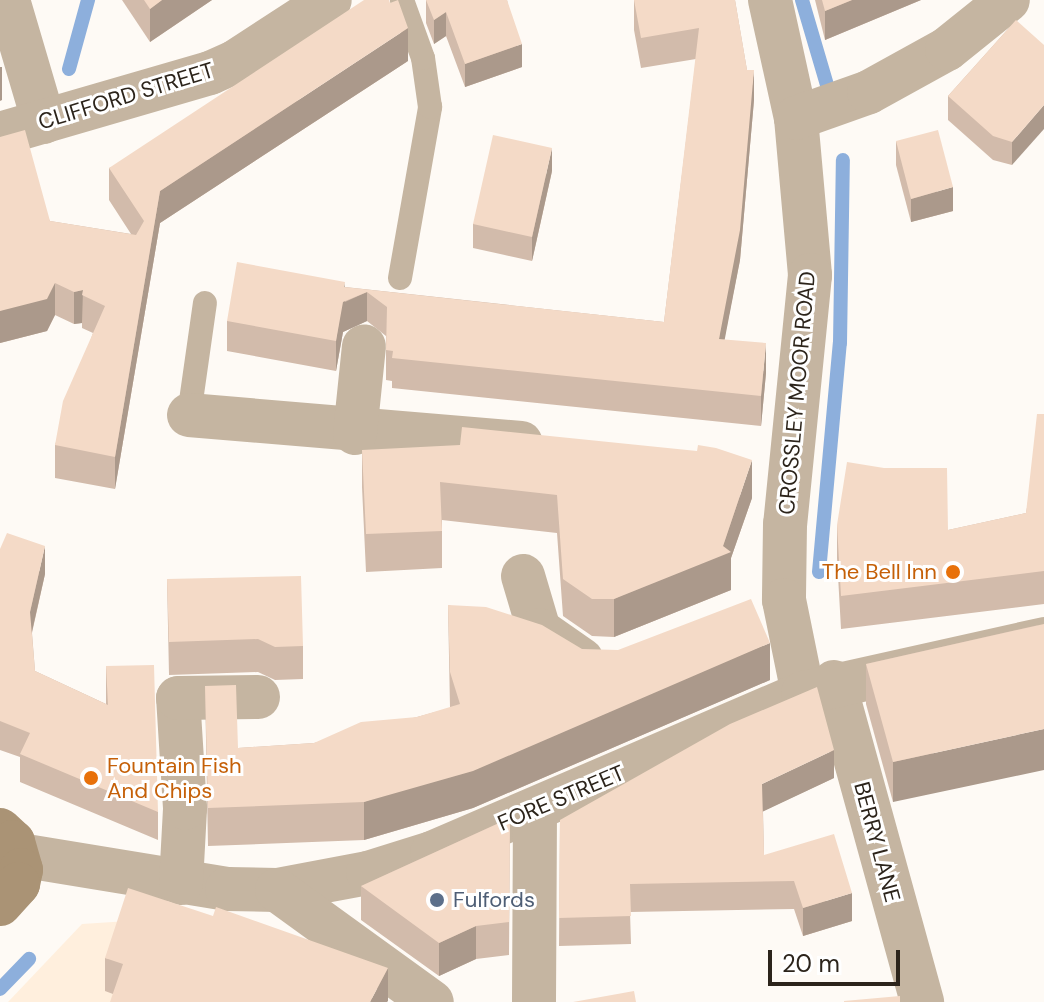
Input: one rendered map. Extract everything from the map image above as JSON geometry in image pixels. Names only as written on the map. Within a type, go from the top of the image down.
[{"type":"main road","points":[[0,904],[18,884],[10,842]]},
{"type":"street","points":[[8,0],[44,122]]},
{"type":"street","name":"CLIFFORD STREET","points":[[0,134],[235,62],[330,0]]},
{"type":"street","name":"CROSSLEY MOOR ROAD","points":[[770,0],[796,118],[810,275],[792,471],[764,606],[818,687]]},
{"type":"street","points":[[796,118],[869,92],[947,49],[1008,0]]},
{"type":"street","points":[[355,433],[364,346]]},
{"type":"street","points":[[189,415],[355,433],[558,446]]},
{"type":"street","points":[[745,464],[792,471]]},
{"type":"street","points":[[523,576],[539,630],[584,661],[619,662]]},
{"type":"street","name":"FORE STREET","points":[[10,842],[181,883],[277,890],[381,869],[535,810],[818,687],[1044,639]]},
{"type":"street","name":"BERRY LANE","points":[[818,687],[922,1002]]},
{"type":"street","points":[[181,883],[185,808],[178,698],[258,697]]},
{"type":"street","points":[[534,1002],[535,810]]},
{"type":"street","points":[[277,890],[432,1002]]},
{"type":"lane","points":[[400,278],[430,107],[423,58],[402,0]]},
{"type":"lane","points":[[189,415],[205,303]]},
{"type":"shaded area","points":[[128,921],[372,1002],[8,1002],[82,924]]},
{"type":"building","points":[[144,0],[162,0],[150,9]]},
{"type":"building","points":[[364,0],[389,0],[390,3],[398,0],[408,28],[160,191],[115,457],[55,445],[63,401],[105,306],[82,295],[83,290],[74,292],[55,283],[47,299],[0,311],[0,137],[25,130],[50,221],[136,235],[144,221],[109,168]]},
{"type":"building","points":[[426,0],[507,0],[522,44],[465,64],[446,12],[434,20]]},
{"type":"building","points":[[634,0],[735,0],[747,70],[754,70],[740,230],[719,339],[766,343],[761,396],[392,358],[393,351],[386,350],[387,307],[367,292],[343,302],[336,341],[227,321],[237,262],[345,282],[344,287],[664,322],[699,28],[641,38]]},
{"type":"building","points":[[822,0],[852,0],[825,11]]},
{"type":"building","points":[[1016,20],[1044,45],[1044,105],[1012,142],[993,136],[948,96]]},
{"type":"building","points":[[938,130],[953,187],[911,199],[896,141]]},
{"type":"building","points":[[493,135],[552,148],[532,237],[473,224]]},
{"type":"building","points":[[1037,414],[1044,414],[1044,571],[841,596],[837,525],[847,462],[884,468],[947,468],[948,530],[1026,513]]},
{"type":"building","points":[[462,427],[697,451],[698,445],[752,460],[723,546],[731,552],[614,599],[592,599],[563,579],[557,495],[440,482],[442,531],[366,534],[362,450],[460,445]]},
{"type":"building","points":[[7,533],[45,546],[30,612],[35,671],[108,705],[106,666],[154,665],[158,812],[20,754],[30,733],[0,721],[0,549]]},
{"type":"building","points":[[301,576],[303,646],[275,647],[258,639],[169,642],[167,579]]},
{"type":"building","points":[[751,599],[770,643],[473,771],[364,802],[208,808],[205,686],[236,685],[238,748],[314,743],[361,722],[417,717],[460,704],[450,672],[448,605],[486,607],[542,625],[582,649],[618,650]]},
{"type":"building","points":[[1044,624],[1044,729],[893,762],[866,664]]},
{"type":"building","points":[[817,687],[834,750],[762,784],[764,855],[834,834],[852,893],[803,908],[794,881],[630,884],[631,916],[559,918],[560,820],[730,724]]},
{"type":"building","points":[[510,818],[509,922],[476,926],[439,943],[361,886]]},
{"type":"building","points":[[128,888],[213,916],[216,907],[388,968],[370,1002],[110,1002],[123,964],[105,958]]},
{"type":"building","points":[[634,991],[636,1002],[573,1002]]},
{"type":"building","points":[[900,996],[900,1002],[844,1002],[844,1001]]},
{"type":"waterway","points":[[69,69],[88,0]]},
{"type":"waterway","points":[[802,0],[830,95]]},
{"type":"waterway","points":[[819,572],[840,343],[843,160]]},
{"type":"waterway","points":[[0,989],[29,959]]},
{"type":"place","name":"The Bell Inn","points":[[953,572]]},
{"type":"place","name":"Fountain Fish And Chips","points":[[91,778]]},
{"type":"place","name":"Fulfords","points":[[437,900]]}]
